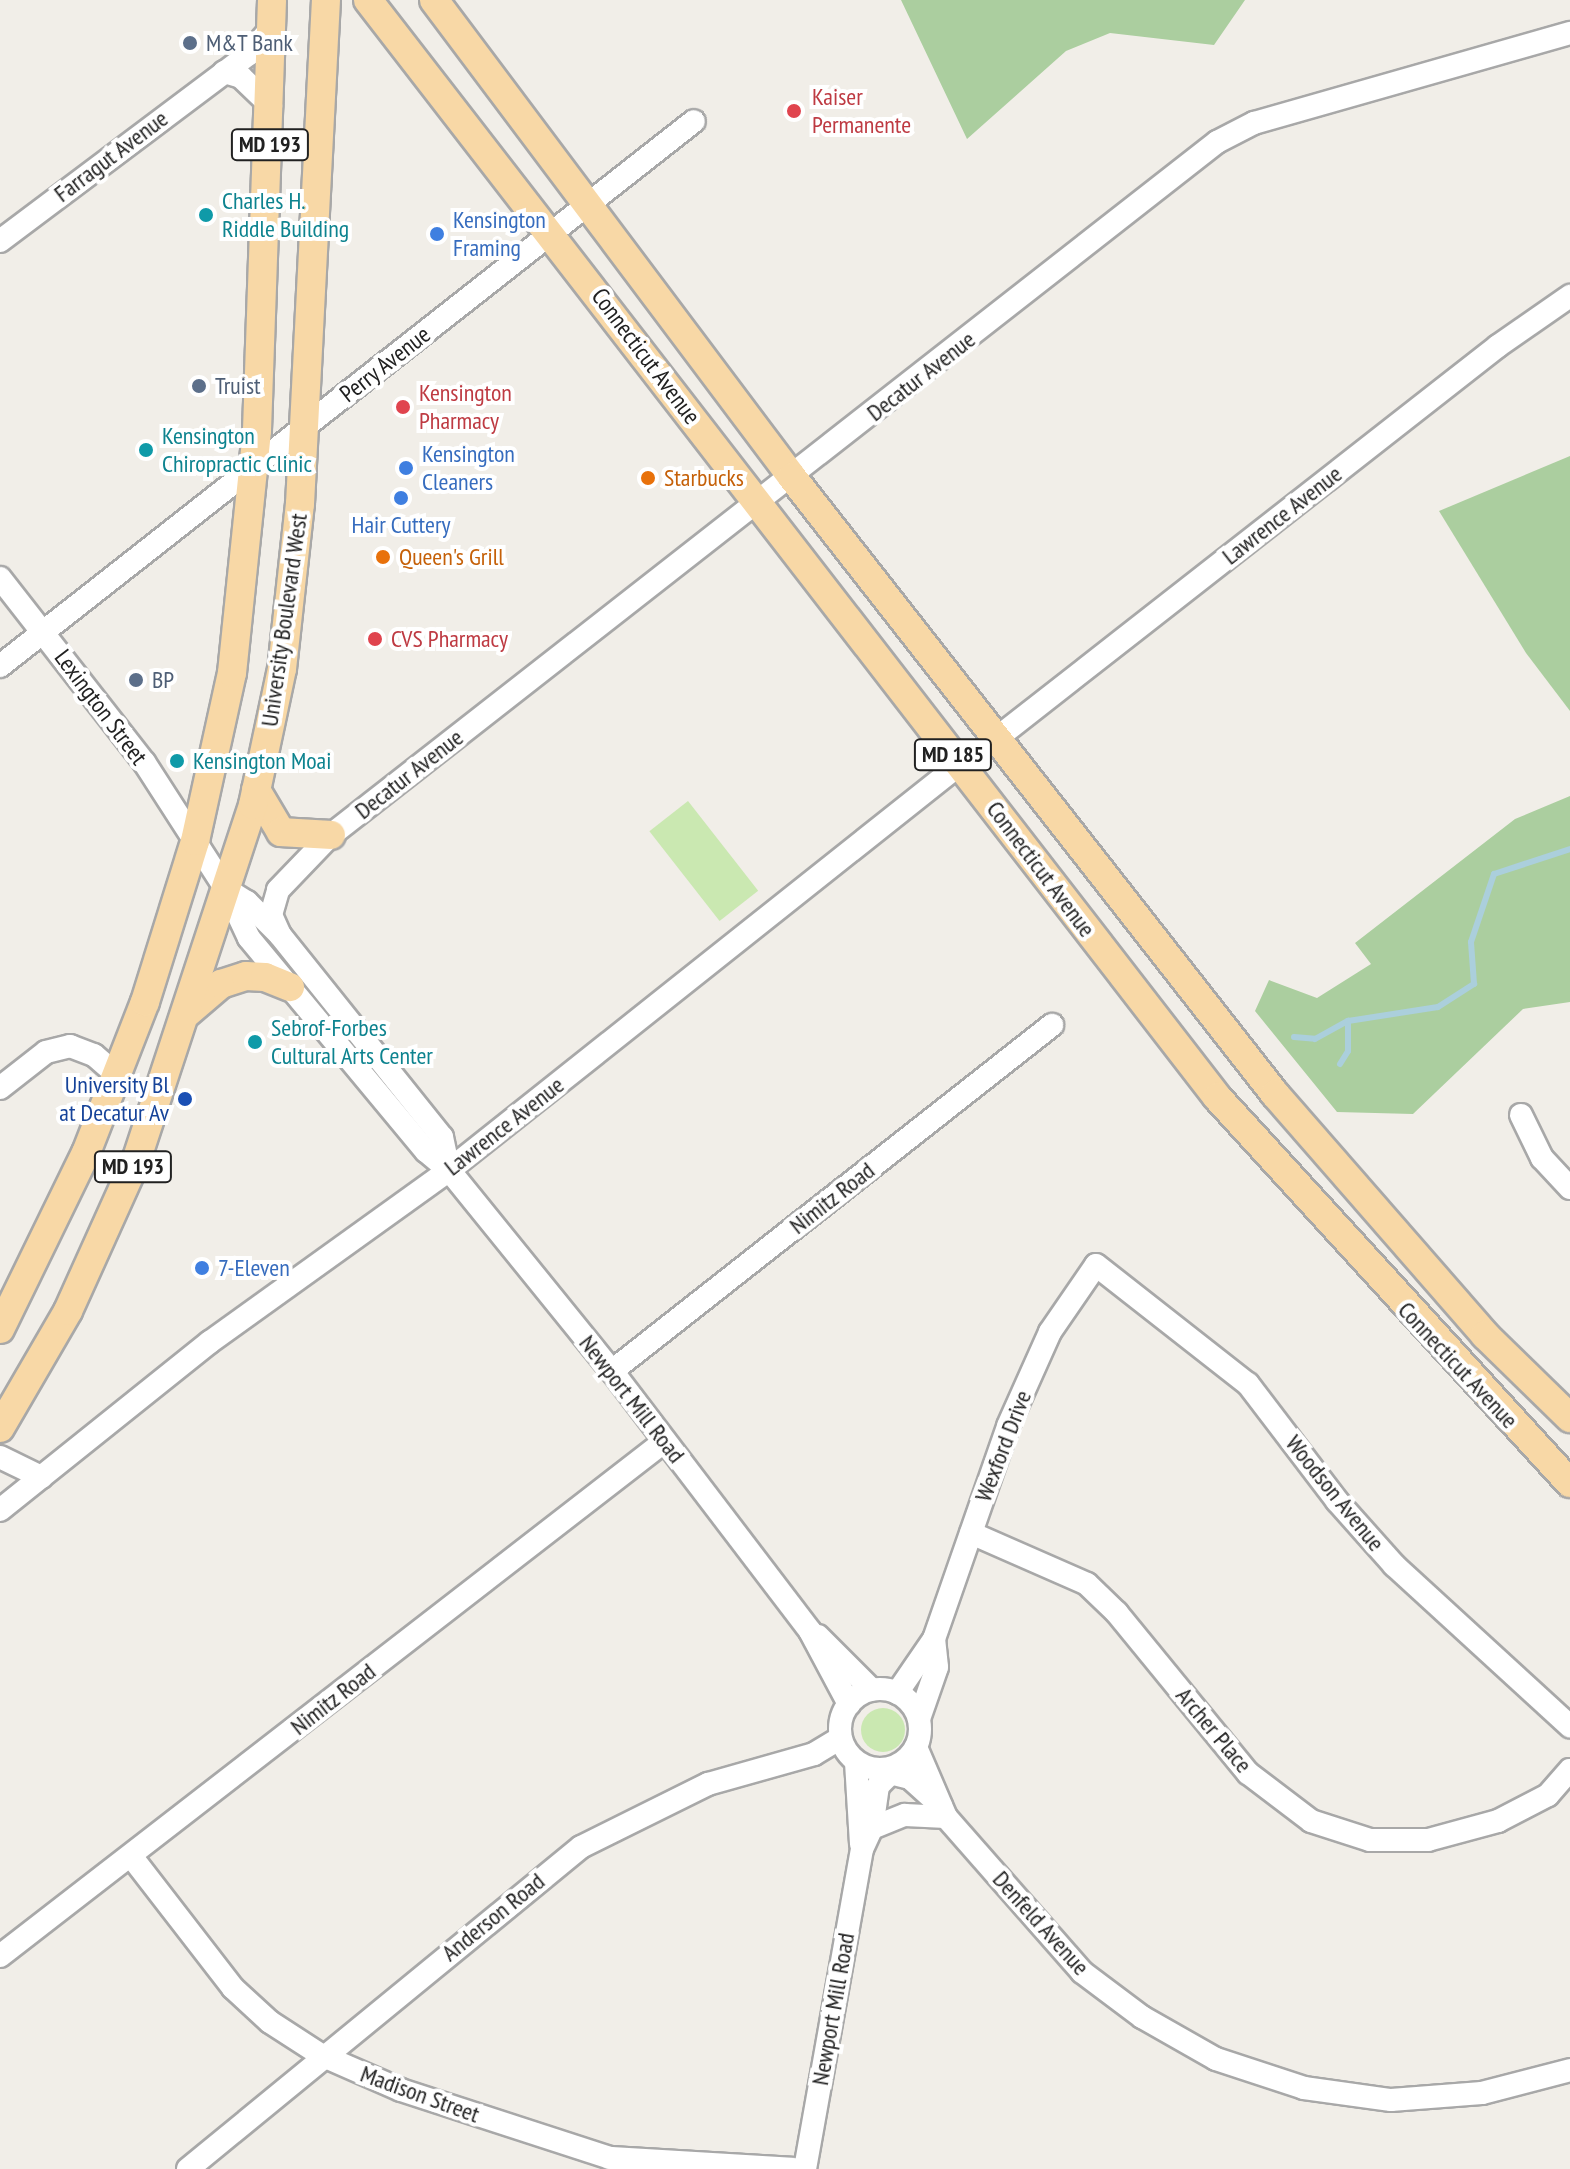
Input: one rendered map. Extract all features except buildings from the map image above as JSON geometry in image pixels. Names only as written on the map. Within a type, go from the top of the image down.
[{"type":"main road","name":"University Boulevard West","points":[[0,1329],[43,1249],[117,1075],[195,841],[232,673],[258,416],[271,106],[272,0]]},
{"type":"main road","name":"University Boulevard West","points":[[0,1428],[68,1311],[131,1171],[186,1014],[256,790],[282,669],[305,427],[326,0]]},
{"type":"main road","name":"Connecticut Avenue","points":[[368,0],[552,233],[756,504],[1239,1123],[1570,1483]]},
{"type":"main road","name":"Connecticut Avenue","points":[[434,0],[792,477],[1275,1094],[1485,1335],[1570,1418]]},
{"type":"main road","points":[[256,790],[281,832],[331,835]]},
{"type":"main road","points":[[186,1014],[221,984],[246,976],[265,977],[290,987]]},
{"type":"main road","points":[[1239,1123],[1275,1094]]},
{"type":"street","name":"Farragut Avenue","points":[[0,241],[224,72],[272,28]]},
{"type":"street","name":"Decatur Avenue","points":[[280,935],[271,915],[278,890],[331,835],[1217,142],[1254,123],[1570,33]]},
{"type":"street","points":[[224,72],[241,77],[271,106]]},
{"type":"street","name":"Perry Avenue","points":[[0,666],[694,121]]},
{"type":"street","name":"Lawrence Avenue","points":[[997,738],[1498,346],[1570,296]]},
{"type":"street","name":"Lexington Street","points":[[0,578],[144,762],[195,841]]},
{"type":"street","name":"Lawrence Avenue","points":[[0,1510],[210,1342],[449,1170],[960,764]]},
{"type":"street","name":"Newport Mill Road","points":[[195,841],[226,889],[249,938],[426,1151],[449,1170],[612,1371],[810,1631],[872,1690]]},
{"type":"street","name":"Newport Mill Road","points":[[226,889],[247,902],[280,935],[442,1137],[449,1170]]},
{"type":"street","name":"Nimitz Road","points":[[612,1371],[1052,1025]]},
{"type":"street","points":[[0,1088],[46,1052],[70,1046],[94,1055],[117,1075]]},
{"type":"street","points":[[1521,1115],[1542,1158],[1570,1188]]},
{"type":"street","name":"Wexford Drive","points":[[897,1693],[934,1639],[1008,1426],[1050,1332],[1096,1265]]},
{"type":"street","name":"Woodson Avenue","points":[[1096,1265],[1248,1384],[1337,1501],[1394,1565],[1570,1726]]},
{"type":"street","name":"Nimitz Road","points":[[0,1956],[665,1441]]},
{"type":"street","points":[[0,1457],[41,1477]]},
{"type":"street","name":"Archer Place","points":[[971,1533],[1087,1584],[1117,1613],[1248,1773],[1311,1821],[1370,1840],[1428,1840],[1498,1821],[1548,1795],[1570,1770]]},
{"type":"street","name":"Newport Mill Road","points":[[810,1631],[849,1704]]},
{"type":"street","name":"Wexford Drive","points":[[919,1719],[937,1667],[934,1639]]},
{"type":"street","points":[[872,1690],[897,1693],[919,1719],[916,1747],[881,1767],[841,1738],[849,1704],[872,1690]]},
{"type":"street","name":"Anderson Road","points":[[188,2169],[321,2055],[581,1847],[708,1784],[814,1754],[841,1738]]},
{"type":"street","name":"Denfeld Avenue","points":[[916,1747],[943,1812]]},
{"type":"street","name":"Newport Mill Road","points":[[862,1849],[872,1828],[881,1767]]},
{"type":"street","name":"Newport Mill Road","points":[[805,2169],[862,1849],[881,1767]]},
{"type":"street","name":"Denfeld Avenue","points":[[881,1767],[910,1778],[1082,1972],[1142,2017],[1216,2059],[1304,2088],[1391,2100],[1482,2093],[1570,2070]]},
{"type":"street","points":[[872,1828],[905,1815],[943,1812]]},
{"type":"street","name":"Madison Street","points":[[131,1856],[233,1988],[270,2022],[321,2055],[401,2090],[610,2158],[793,2169]]},
{"type":"green space","points":[[901,0],[1245,0],[1214,45],[1110,33],[1066,51],[967,139]]},
{"type":"green space","points":[[1570,456],[1570,711],[1526,653],[1439,511]]},
{"type":"green space","points":[[1570,796],[1570,1002],[1523,1009],[1413,1114],[1337,1112],[1255,1011],[1269,980],[1317,998],[1371,964],[1355,943],[1515,819]]},
{"type":"green space","points":[[688,801],[758,891],[720,921],[649,831]]},
{"type":"green space","points":[[883,1708],[898,1715],[905,1730],[898,1745],[883,1752],[868,1745],[861,1730],[868,1715]]},
{"type":"waterway","points":[[1340,1064],[1348,1051],[1348,1021],[1438,1007],[1474,984],[1471,942],[1494,874],[1570,849]]},
{"type":"waterway","points":[[1294,1037],[1315,1039],[1348,1021]]},
{"type":"place","name":"M&T Bank","points":[[190,43]]},
{"type":"place","name":"Kaiser Permanente","points":[[794,111]]},
{"type":"place","name":"Charles H. Riddle Building","points":[[206,215]]},
{"type":"place","name":"Kensington Framing","points":[[437,234]]},
{"type":"place","name":"Truist","points":[[199,386]]},
{"type":"place","name":"Kensington Pharmacy","points":[[403,407]]},
{"type":"place","name":"Kensington Chiropractic Clinic","points":[[146,450]]},
{"type":"place","name":"Kensington Cleaners","points":[[406,468]]},
{"type":"place","name":"Starbucks","points":[[648,478]]},
{"type":"place","name":"Hair Cuttery","points":[[401,498]]},
{"type":"place","name":"Queen's Grill","points":[[383,557]]},
{"type":"place","name":"CVS Pharmacy","points":[[375,639]]},
{"type":"place","name":"BP","points":[[136,680]]},
{"type":"place","name":"Kensington Moai","points":[[177,761]]},
{"type":"place","name":"Sebrof-Forbes Cultural Arts Center","points":[[255,1042]]},
{"type":"place","name":"University Bl at Decatur Av","points":[[185,1099]]},
{"type":"place","name":"7-Eleven","points":[[202,1268]]}]
